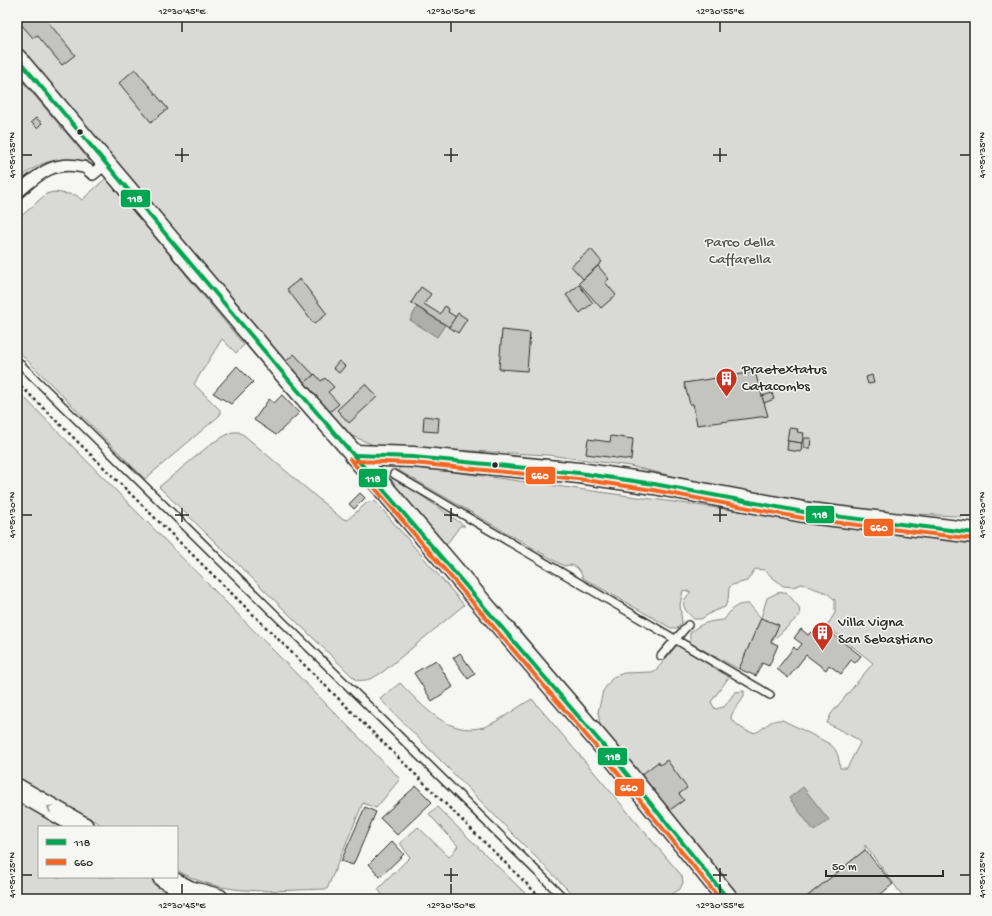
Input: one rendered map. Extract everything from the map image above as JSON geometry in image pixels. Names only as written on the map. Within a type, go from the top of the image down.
[{"type":"main road","points":[[355,455],[420,458],[579,472],[809,513],[975,533]]},
{"type":"main road","points":[[355,455],[609,752],[728,899]]},
{"type":"main road","points":[[17,789],[81,826]]},
{"type":"main road","points":[[165,878],[189,891],[218,899]]},
{"type":"street","points":[[17,58],[282,372],[355,455]]},
{"type":"street","points":[[17,193],[42,171],[51,168],[73,166],[85,168],[93,174],[106,163]]},
{"type":"lane","points":[[17,361],[565,899]]},
{"type":"lane","points":[[394,474],[770,695]]},
{"type":"lane","points":[[661,656],[688,624]]},
{"type":"path","points":[[17,382],[542,899]]},
{"type":"green space","name":"Parco della Caffarella","points":[[17,17],[975,17],[975,517],[856,511],[693,481],[630,466],[548,455],[376,446],[350,435],[253,328],[17,45]]},
{"type":"green space","points":[[17,75],[90,161],[59,160],[43,163],[17,181]]},
{"type":"green space","points":[[106,178],[244,345],[236,353],[222,339],[194,384],[220,410],[220,415],[145,479],[17,350],[17,220],[46,194],[53,192],[76,195],[82,200]]},
{"type":"green space","points":[[17,390],[400,779],[376,808],[363,803],[327,889],[269,891],[231,889],[213,885],[195,879],[178,870],[178,826],[103,826],[17,778]]},
{"type":"green space","points":[[232,432],[239,432],[245,436],[341,518],[347,520],[368,502],[375,501],[464,605],[384,671],[367,680],[356,680],[159,487],[212,443]]},
{"type":"green space","points":[[402,465],[975,543],[975,899],[905,899],[865,845],[865,850],[804,899],[738,899],[664,814],[683,800],[659,762],[637,778],[600,726],[598,712],[603,691],[613,677],[624,673],[652,672],[657,669],[677,645],[729,677],[711,702],[715,709],[724,707],[735,692],[744,691],[743,698],[733,712],[731,719],[741,728],[749,732],[755,732],[769,723],[782,720],[831,745],[839,758],[840,768],[847,768],[860,743],[857,739],[827,723],[831,714],[873,663],[827,626],[835,613],[835,600],[827,593],[802,584],[793,587],[783,586],[764,570],[755,569],[747,581],[732,585],[729,588],[728,600],[725,607],[714,611],[701,619],[694,619],[685,609],[685,599],[691,592],[683,590],[680,605],[682,623],[677,628],[671,628],[583,578],[580,571],[576,567],[571,565],[564,566],[398,470]]},
{"type":"green space","points":[[393,476],[465,526],[460,526],[444,548],[389,485]]},
{"type":"green space","points":[[786,592],[799,607],[800,615],[771,642],[779,625],[739,669],[690,643],[690,633],[706,623],[724,620],[731,610],[737,606],[749,604],[761,618],[767,598],[777,593]]},
{"type":"green space","points":[[400,683],[427,710],[448,724],[459,728],[471,729],[484,727],[495,722],[532,699],[682,876],[683,883],[680,889],[665,899],[577,899],[380,699]]},
{"type":"green space","points":[[17,797],[55,817],[59,826],[38,826],[38,878],[156,878],[198,899],[17,899],[17,834],[19,833],[17,832]]},
{"type":"green space","points":[[437,807],[531,899],[400,899],[383,896],[378,889],[410,857],[400,843],[418,827],[449,857],[458,846],[429,814]]},
{"type":"shaded area","points":[[417,307],[445,325],[437,337],[410,320]]},
{"type":"shaded area","points":[[803,787],[829,820],[814,831],[789,798]]},
{"type":"building","points":[[27,17],[44,17],[75,55],[62,65],[37,35],[33,38],[20,23]]},
{"type":"building","points":[[135,69],[168,109],[151,122],[119,83]]},
{"type":"building","points":[[36,118],[42,123],[37,128],[31,122]]},
{"type":"building","points":[[591,249],[602,262],[583,279],[571,266]]},
{"type":"building","points":[[598,266],[609,279],[605,282],[616,295],[601,308],[579,283]]},
{"type":"building","points":[[300,279],[327,314],[314,324],[287,289]]},
{"type":"building","points":[[579,285],[593,303],[580,313],[566,295]]},
{"type":"building","points":[[421,287],[431,294],[424,304],[440,314],[445,306],[449,309],[448,312],[456,317],[449,327],[411,303]]},
{"type":"building","points":[[458,313],[467,319],[458,333],[449,327]]},
{"type":"building","points":[[502,330],[530,333],[527,371],[499,369]]},
{"type":"building","points":[[294,354],[314,375],[302,385],[283,364]]},
{"type":"building","points":[[339,361],[345,366],[339,373],[333,368]]},
{"type":"building","points":[[237,366],[253,382],[231,404],[213,393]]},
{"type":"building","name":"Praetextatus Catacombs","points":[[755,372],[768,416],[697,425],[693,404],[690,404],[684,383]]},
{"type":"building","points":[[315,374],[321,381],[325,378],[334,387],[328,392],[339,404],[327,414],[302,385]]},
{"type":"building","points":[[872,375],[874,383],[868,384],[866,377]]},
{"type":"building","points":[[365,384],[377,397],[349,423],[337,410]]},
{"type":"building","points":[[772,393],[774,399],[764,403],[762,396]]},
{"type":"building","points":[[282,395],[299,413],[276,435],[254,420],[269,399],[274,403]]},
{"type":"building","points":[[424,416],[439,418],[438,432],[423,431]]},
{"type":"building","points":[[789,428],[798,429],[797,432],[804,433],[802,443],[787,441]]},
{"type":"building","points":[[611,436],[633,439],[631,460],[586,454],[588,439],[610,442]]},
{"type":"building","points":[[804,438],[811,438],[810,448],[804,448]]},
{"type":"building","points":[[788,441],[802,443],[801,452],[787,450]]},
{"type":"building","points":[[360,493],[365,498],[354,509],[349,504]]},
{"type":"building","points":[[761,618],[779,625],[771,642],[778,645],[769,666],[762,663],[756,676],[739,669]]},
{"type":"building","name":"Villa Vigna San Sebastiano","points":[[825,628],[861,656],[855,663],[851,660],[841,674],[829,665],[826,670],[806,655],[788,678],[777,669],[794,647],[797,650],[802,644],[794,638],[801,629],[808,635],[811,632],[818,637]]},
{"type":"building","points":[[460,653],[475,674],[468,679],[453,658]]},
{"type":"building","points":[[436,660],[453,687],[432,701],[414,673]]},
{"type":"building","points":[[667,760],[687,788],[679,794],[684,800],[664,814],[637,778],[658,762],[660,765]]},
{"type":"building","points":[[416,786],[432,802],[397,835],[380,818]]},
{"type":"building","points":[[365,807],[376,812],[353,865],[341,861]]},
{"type":"building","points":[[392,841],[404,854],[380,877],[369,864]]},
{"type":"building","points":[[865,850],[893,884],[875,899],[804,899]]},
{"type":"transit line","name":"118","points":[[17,58],[282,372],[609,752],[728,899]]},
{"type":"transit line","name":"118","points":[[355,455],[413,457],[579,473],[654,484],[809,513],[975,533]]},
{"type":"transit line","name":"660","points":[[350,459],[604,756],[720,899]]},
{"type":"transit line","name":"660","points":[[355,461],[413,463],[578,479],[653,490],[808,519],[974,539]]},
{"type":"place","name":"Praetextatus Catacombs","points":[[726,398]]},
{"type":"place","name":"Villa Vigna San Sebastiano","points":[[823,652]]}]
